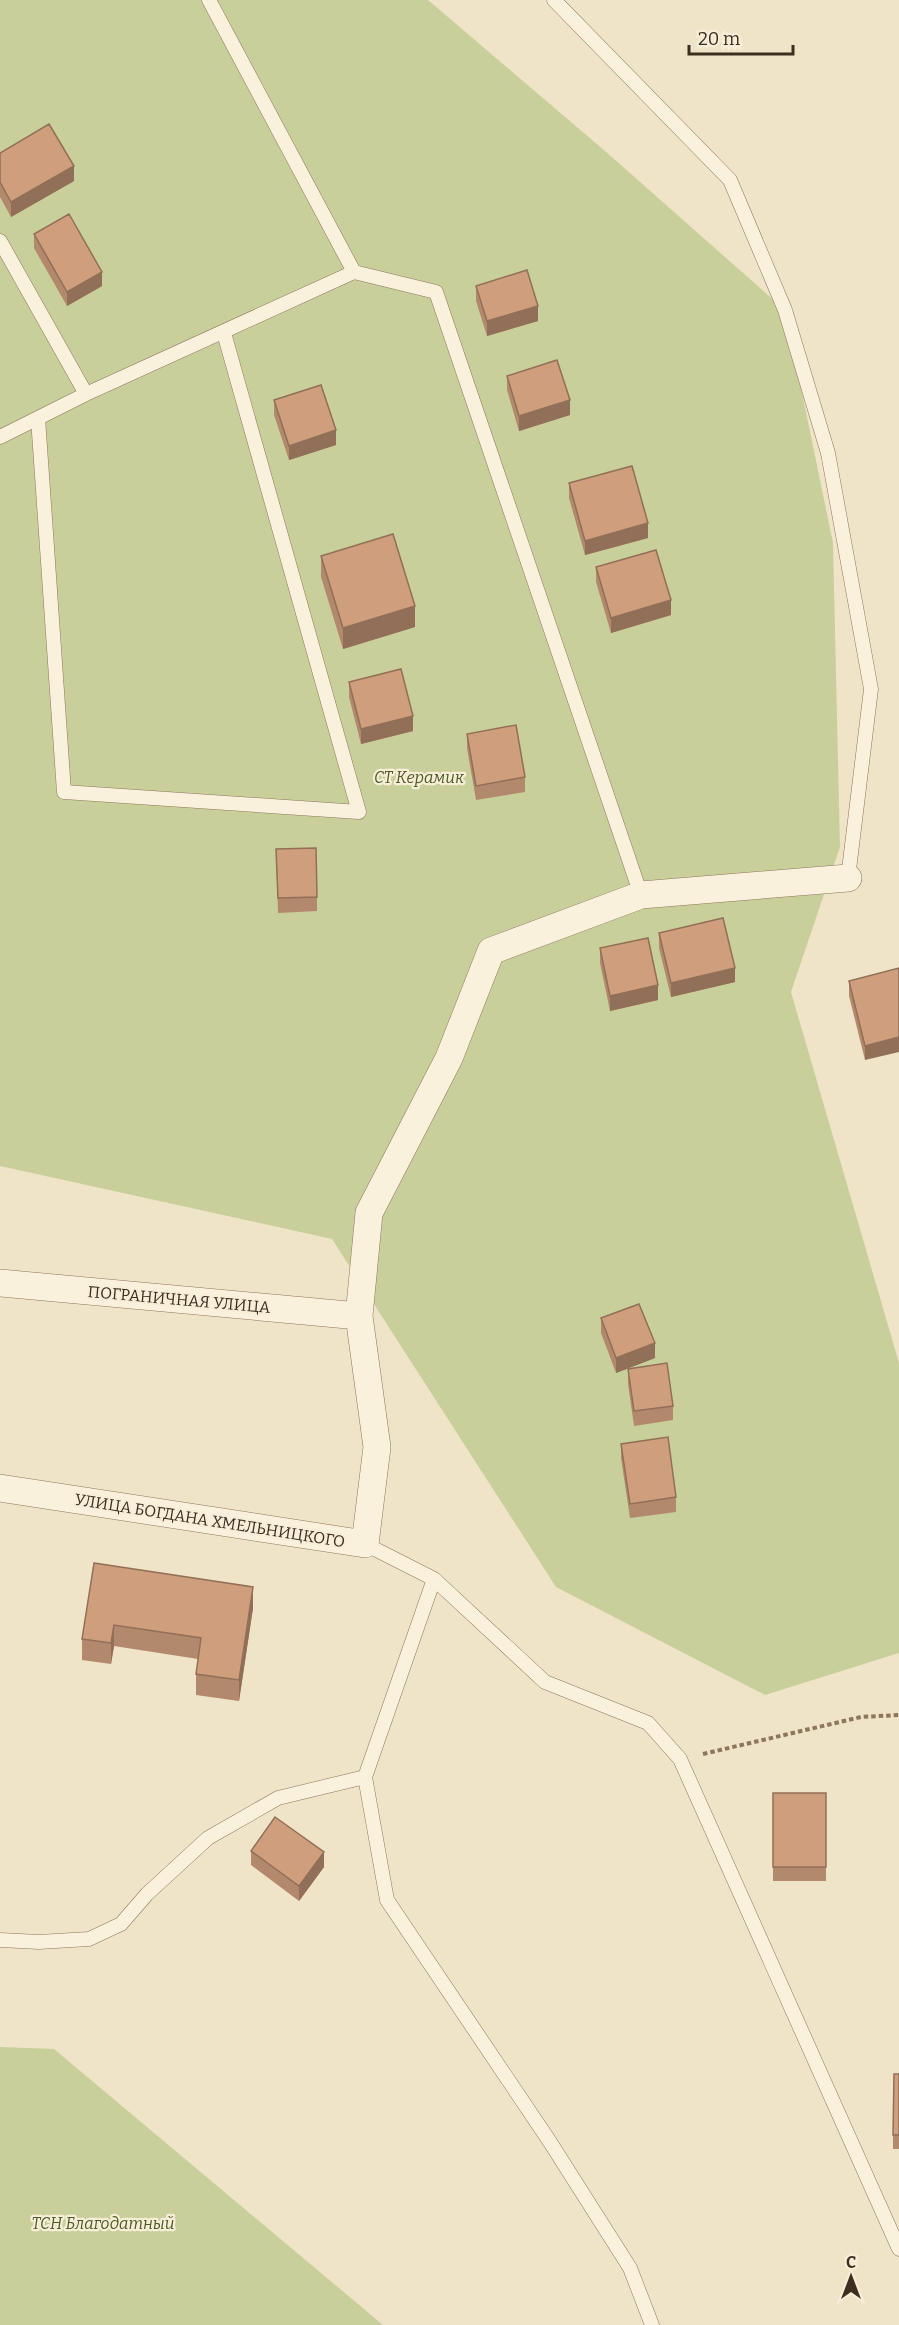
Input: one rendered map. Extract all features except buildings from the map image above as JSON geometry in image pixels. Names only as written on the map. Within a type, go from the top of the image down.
[{"type":"street","name":"УЛИЦА БОГДАНА ХМЕЛЬНИЦКОГО","points":[[0,1488],[365,1544],[377,1447],[359,1316],[369,1213],[449,1058],[491,951],[642,895],[848,878]]},
{"type":"street","name":"ПОГРАНИЧНАЯ УЛИЦА","points":[[0,1283],[359,1316]]},
{"type":"lane","points":[[209,0],[354,272]]},
{"type":"lane","points":[[554,0],[730,180],[785,310],[828,453],[871,689],[848,878]]},
{"type":"lane","points":[[0,241],[86,394]]},
{"type":"lane","points":[[0,437],[86,394],[354,272],[436,292],[642,895]]},
{"type":"lane","points":[[38,418],[64,792],[359,812],[224,333]]},
{"type":"lane","points":[[365,1544],[434,1578],[545,1682],[648,1723],[680,1760],[899,2249]]},
{"type":"lane","points":[[434,1578],[364,1777],[387,1900],[550,2142],[630,2268],[652,2325]]},
{"type":"lane","points":[[0,1940],[89,1939],[121,1924],[147,1894],[208,1838],[278,1798],[364,1777]]},
{"type":"path","points":[[680,1760],[861,1717],[899,1715]]},
{"type":"green space","name":"СТ Керамик","points":[[0,0],[428,0],[605,151],[785,310],[833,543],[840,847],[791,992],[899,1363],[899,1653],[765,1695],[556,1587],[332,1239],[0,1166]]},
{"type":"green space","name":"ТСН Благодатный","points":[[0,2047],[54,2049],[383,2325],[0,2325]]}]
